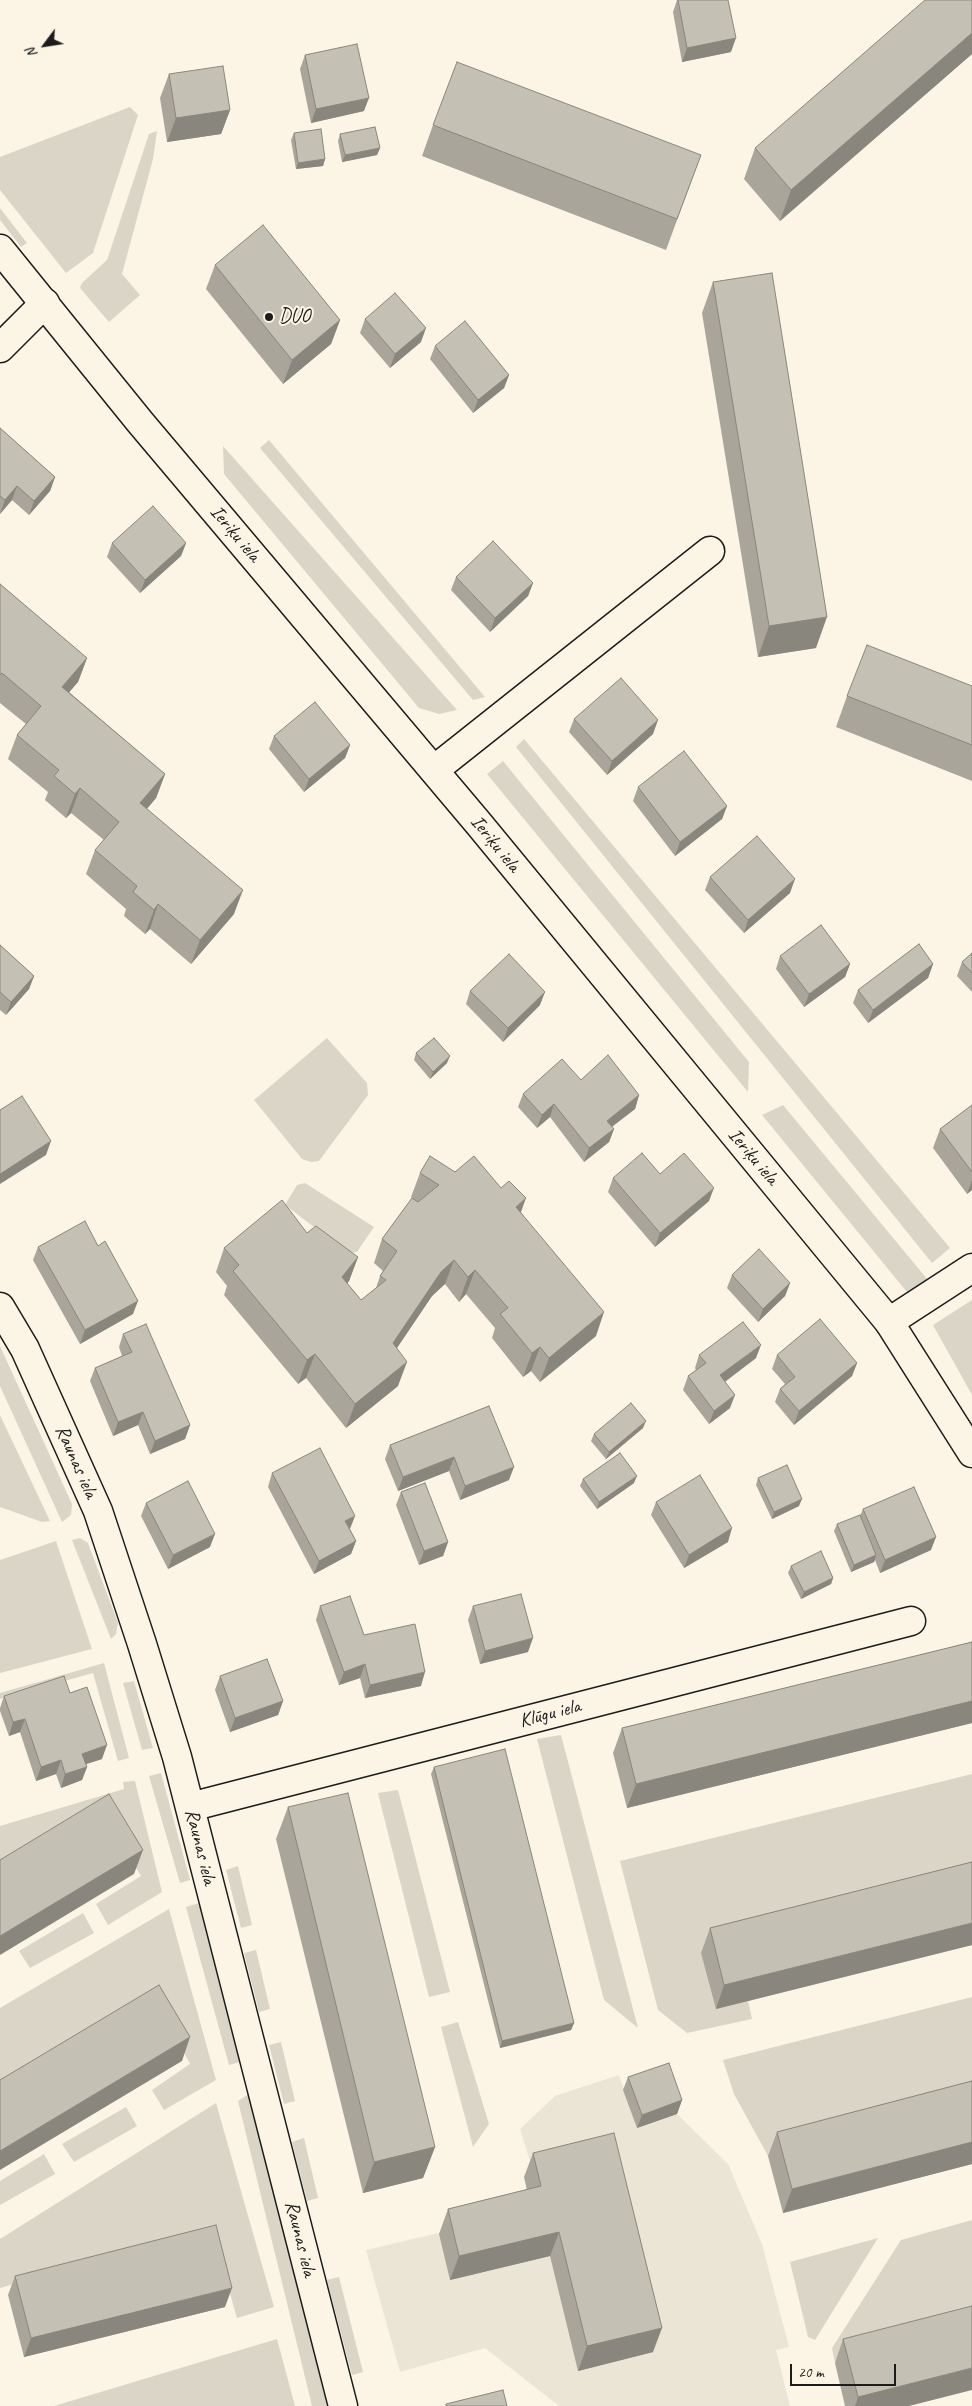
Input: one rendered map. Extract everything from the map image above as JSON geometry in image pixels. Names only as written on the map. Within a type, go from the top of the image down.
[{"type":"street","name":"Ieriķu iela","points":[[0,248],[140,422],[434,770],[889,1322],[972,1453]]},
{"type":"street","points":[[0,348],[45,303]]},
{"type":"street","points":[[434,770],[710,551]]},
{"type":"street","points":[[889,1322],[972,1268]]},
{"type":"street","name":"Raunas iela","points":[[0,1307],[26,1349],[98,1511],[148,1663],[190,1808],[343,2406]]},
{"type":"street","name":"Klūgu iela","points":[[190,1808],[911,1621]]},
{"type":"shaded area","points":[[130,107],[138,115],[93,253],[66,273],[0,190],[0,157]]},
{"type":"shaded area","points":[[157,131],[153,159],[122,274],[140,295],[109,322],[80,288],[82,283],[107,260],[149,134]]},
{"type":"shaded area","points":[[0,208],[27,243],[21,247],[0,220]]},
{"type":"shaded area","points":[[269,440],[485,697],[473,700],[260,448]]},
{"type":"shaded area","points":[[223,446],[457,710],[439,714],[419,708],[224,474]]},
{"type":"shaded area","points":[[524,739],[950,1248],[932,1263],[516,747]]},
{"type":"shaded area","points":[[503,761],[749,1062],[748,1092],[487,774]]},
{"type":"shaded area","points":[[327,1038],[367,1083],[368,1095],[319,1161],[311,1162],[302,1159],[254,1100]]},
{"type":"shaded area","points":[[783,1105],[928,1280],[907,1292],[762,1115]]},
{"type":"shaded area","points":[[305,1183],[374,1227],[357,1252],[348,1253],[285,1205],[297,1185]]},
{"type":"shaded area","points":[[972,1300],[972,1395],[933,1325]]},
{"type":"shaded area","points":[[0,1346],[72,1504],[71,1515],[62,1522],[0,1386]]},
{"type":"shaded area","points":[[0,1415],[50,1521],[42,1522],[0,1507]]},
{"type":"shaded area","points":[[80,1538],[88,1543],[118,1623],[116,1634],[111,1639],[72,1540]]},
{"type":"shaded area","points":[[56,1541],[92,1649],[0,1673],[0,1560]]},
{"type":"shaded area","points":[[104,1663],[129,1758],[118,1761],[93,1673],[0,1699],[0,1693]]},
{"type":"shaded area","points":[[134,1681],[153,1748],[142,1750],[123,1683]]},
{"type":"shaded area","points":[[561,1735],[638,2028],[604,2000],[537,1739]]},
{"type":"shaded area","points":[[161,1773],[190,1880],[180,1883],[149,1776]]},
{"type":"shaded area","points":[[972,1774],[972,1884],[716,2009],[748,2001],[752,2019],[687,2033],[658,2010],[620,1861]]},
{"type":"shaded area","points":[[135,1781],[162,1892],[108,1925],[96,1904],[141,1876],[103,1812],[0,1874],[0,1826],[124,1789],[123,1782]]},
{"type":"shaded area","points":[[398,1790],[450,1992],[429,1997],[378,1793]]},
{"type":"shaded area","points":[[238,1866],[252,1925],[241,1928],[226,1870]]},
{"type":"shaded area","points":[[199,1903],[240,2062],[229,2065],[186,1907]]},
{"type":"shaded area","points":[[169,1909],[216,2080],[164,2110],[152,2090],[190,2064],[153,1994],[0,2089],[0,2008]]},
{"type":"shaded area","points":[[83,1913],[94,1933],[30,1968],[19,1951]]},
{"type":"shaded area","points":[[256,1950],[270,2009],[259,2012],[244,1953]]},
{"type":"shaded area","points":[[972,1997],[972,2103],[768,2156],[734,2094],[723,2060]]},
{"type":"shaded area","points":[[458,2022],[489,2124],[473,2147],[441,2027]]},
{"type":"shaded area","points":[[281,2042],[295,2101],[284,2104],[269,2045]]},
{"type":"shaded area","points":[[619,2075],[637,2128],[677,2114],[728,2164],[762,2244],[789,2347],[776,2350],[790,2406],[559,2406],[485,2348],[400,2372],[366,2250],[532,2211],[524,2177],[534,2174],[520,2129],[555,2096]]},
{"type":"shaded area","points":[[252,2092],[327,2406],[312,2406],[238,2101]]},
{"type":"shaded area","points":[[216,2103],[274,2307],[237,2318],[211,2228],[0,2288],[0,2239]]},
{"type":"shaded area","points":[[126,2107],[137,2126],[74,2162],[62,2144]]},
{"type":"shaded area","points":[[304,2138],[318,2198],[307,2201],[292,2142]]},
{"type":"shaded area","points":[[44,2154],[55,2174],[0,2205],[0,2181]]},
{"type":"shaded area","points":[[972,2220],[972,2328],[835,2363],[832,2348],[901,2240]]},
{"type":"shaded area","points":[[878,2238],[815,2340],[808,2337],[790,2262]]},
{"type":"shaded area","points":[[339,2277],[363,2372],[352,2375],[327,2280]]},
{"type":"shaded area","points":[[277,2339],[295,2406],[54,2406]]},
{"type":"building","points":[[678,0],[728,0],[736,38],[687,48]]},
{"type":"building","points":[[925,0],[972,0],[972,33],[791,190],[755,148]]},
{"type":"building","points":[[357,44],[369,98],[316,109],[305,55]]},
{"type":"building","points":[[457,62],[701,155],[677,219],[433,125]]},
{"type":"building","points":[[223,66],[230,110],[176,118],[169,74]]},
{"type":"building","points":[[375,127],[380,148],[345,155],[340,134]]},
{"type":"building","points":[[321,129],[325,159],[298,163],[294,133]]},
{"type":"building","points":[[263,225],[340,320],[292,360],[215,265]]},
{"type":"building","points":[[772,273],[827,617],[769,626],[713,282]]},
{"type":"building","points":[[395,293],[426,328],[395,354],[365,319]]},
{"type":"building","points":[[465,321],[509,375],[478,400],[435,346]]},
{"type":"building","points":[[0,428],[55,477],[34,501],[17,486],[5,500],[0,496]]},
{"type":"building","points":[[153,506],[186,543],[145,580],[112,543]]},
{"type":"building","points":[[493,541],[533,583],[495,618],[456,577]]},
{"type":"building","points":[[0,584],[87,658],[62,687],[165,774],[140,803],[243,890],[200,940],[158,904],[154,910],[133,892],[137,886],[95,850],[119,822],[80,788],[75,794],[54,776],[59,770],[17,735],[41,706],[2,673],[0,675]]},
{"type":"building","points":[[867,645],[972,686],[972,745],[847,696]]},
{"type":"building","points":[[621,678],[658,720],[612,761],[574,719]]},
{"type":"building","points":[[315,702],[350,745],[309,779],[274,736]]},
{"type":"building","points":[[684,751],[727,806],[680,842],[638,787]]},
{"type":"building","points":[[757,836],[795,879],[748,920],[710,877]]},
{"type":"building","points":[[821,925],[850,964],[809,994],[780,956]]},
{"type":"building","points":[[919,944],[933,964],[873,1010],[858,990]]},
{"type":"building","points":[[0,945],[34,976],[11,1002],[0,992]]},
{"type":"building","points":[[972,953],[972,973],[962,962]]},
{"type":"building","points":[[509,954],[545,992],[508,1028],[470,991]]},
{"type":"building","points":[[434,1038],[450,1056],[433,1072],[416,1053]]},
{"type":"building","points":[[608,1055],[639,1095],[607,1121],[614,1129],[589,1148],[554,1104],[542,1115],[523,1094],[562,1059],[581,1080]]},
{"type":"building","points":[[22,1096],[51,1141],[0,1174],[0,1110]]},
{"type":"building","points":[[972,1105],[972,1172],[940,1129]]},
{"type":"building","points":[[642,1153],[660,1174],[684,1153],[714,1188],[660,1233],[613,1178]]},
{"type":"building","points":[[430,1156],[455,1172],[474,1156],[501,1188],[509,1181],[526,1198],[516,1207],[604,1312],[549,1358],[540,1347],[532,1353],[500,1314],[508,1308],[475,1270],[468,1277],[454,1260],[441,1272],[393,1343],[407,1362],[355,1404],[315,1354],[307,1360],[233,1271],[239,1265],[224,1248],[282,1200],[307,1233],[316,1226],[358,1257],[342,1277],[361,1300],[386,1280],[380,1276],[397,1251],[382,1239],[412,1198],[418,1202],[439,1185],[420,1173]]},
{"type":"building","points":[[85,1221],[98,1246],[105,1241],[138,1301],[85,1330],[38,1247]]},
{"type":"building","points":[[759,1249],[790,1283],[763,1309],[732,1275]]},
{"type":"building","points":[[820,1319],[857,1363],[799,1411],[780,1389],[795,1377],[777,1355]]},
{"type":"building","points":[[743,1322],[761,1345],[720,1375],[735,1395],[714,1411],[688,1376],[706,1363],[699,1355]]},
{"type":"building","points":[[146,1324],[190,1425],[155,1441],[143,1412],[118,1422],[95,1368],[132,1352],[123,1334]]},
{"type":"building","points":[[631,1403],[646,1421],[609,1452],[594,1434]]},
{"type":"building","points":[[489,1406],[514,1467],[465,1486],[454,1457],[403,1477],[390,1445]]},
{"type":"building","points":[[320,1448],[355,1516],[345,1521],[356,1541],[319,1561],[272,1473]]},
{"type":"building","points":[[620,1453],[637,1476],[599,1502],[583,1479]]},
{"type":"building","points":[[787,1465],[802,1499],[774,1512],[758,1478]]},
{"type":"building","points":[[700,1475],[732,1528],[689,1555],[656,1502]]},
{"type":"building","points":[[188,1481],[215,1534],[173,1555],[146,1503]]},
{"type":"building","points":[[425,1483],[448,1542],[424,1551],[401,1492]]},
{"type":"building","points":[[914,1487],[936,1537],[885,1560],[863,1509]]},
{"type":"building","points":[[860,1515],[876,1555],[854,1565],[837,1524]]},
{"type":"building","points":[[821,1551],[833,1578],[804,1592],[791,1566]]},
{"type":"building","points":[[521,1594],[533,1638],[485,1651],[473,1606]]},
{"type":"building","points":[[350,1596],[364,1635],[415,1624],[425,1672],[370,1685],[365,1664],[344,1672],[320,1606]]},
{"type":"building","points":[[972,1642],[972,1701],[636,1784],[622,1728]]},
{"type":"building","points":[[267,1659],[283,1701],[235,1718],[220,1676]]},
{"type":"building","points":[[64,1676],[70,1693],[87,1687],[107,1745],[82,1754],[87,1767],[65,1774],[61,1760],[41,1767],[25,1719],[13,1722],[4,1696]]},
{"type":"building","points":[[505,1749],[574,2023],[502,2041],[434,1767]]},
{"type":"building","points":[[348,1793],[435,2147],[374,2162],[288,1807]]},
{"type":"building","points":[[109,1794],[143,1850],[0,1936],[0,1860]]},
{"type":"building","points":[[972,1862],[972,1923],[724,1985],[710,1928]]},
{"type":"building","points":[[159,1985],[190,2037],[0,2151],[0,2080]]},
{"type":"building","points":[[669,2063],[682,2100],[642,2115],[628,2077]]},
{"type":"building","points":[[972,2081],[972,2142],[792,2189],[777,2132]]},
{"type":"building","points":[[614,2133],[662,2328],[587,2346],[559,2232],[459,2256],[448,2209],[541,2186],[533,2153]]},
{"type":"building","points":[[216,2225],[232,2288],[31,2338],[15,2276]]},
{"type":"building","points":[[972,2306],[972,2368],[858,2397],[843,2339]]},
{"type":"building","points":[[503,2390],[507,2406],[446,2406],[446,2404]]},
{"type":"place","name":"DUO","points":[[269,317]]}]
